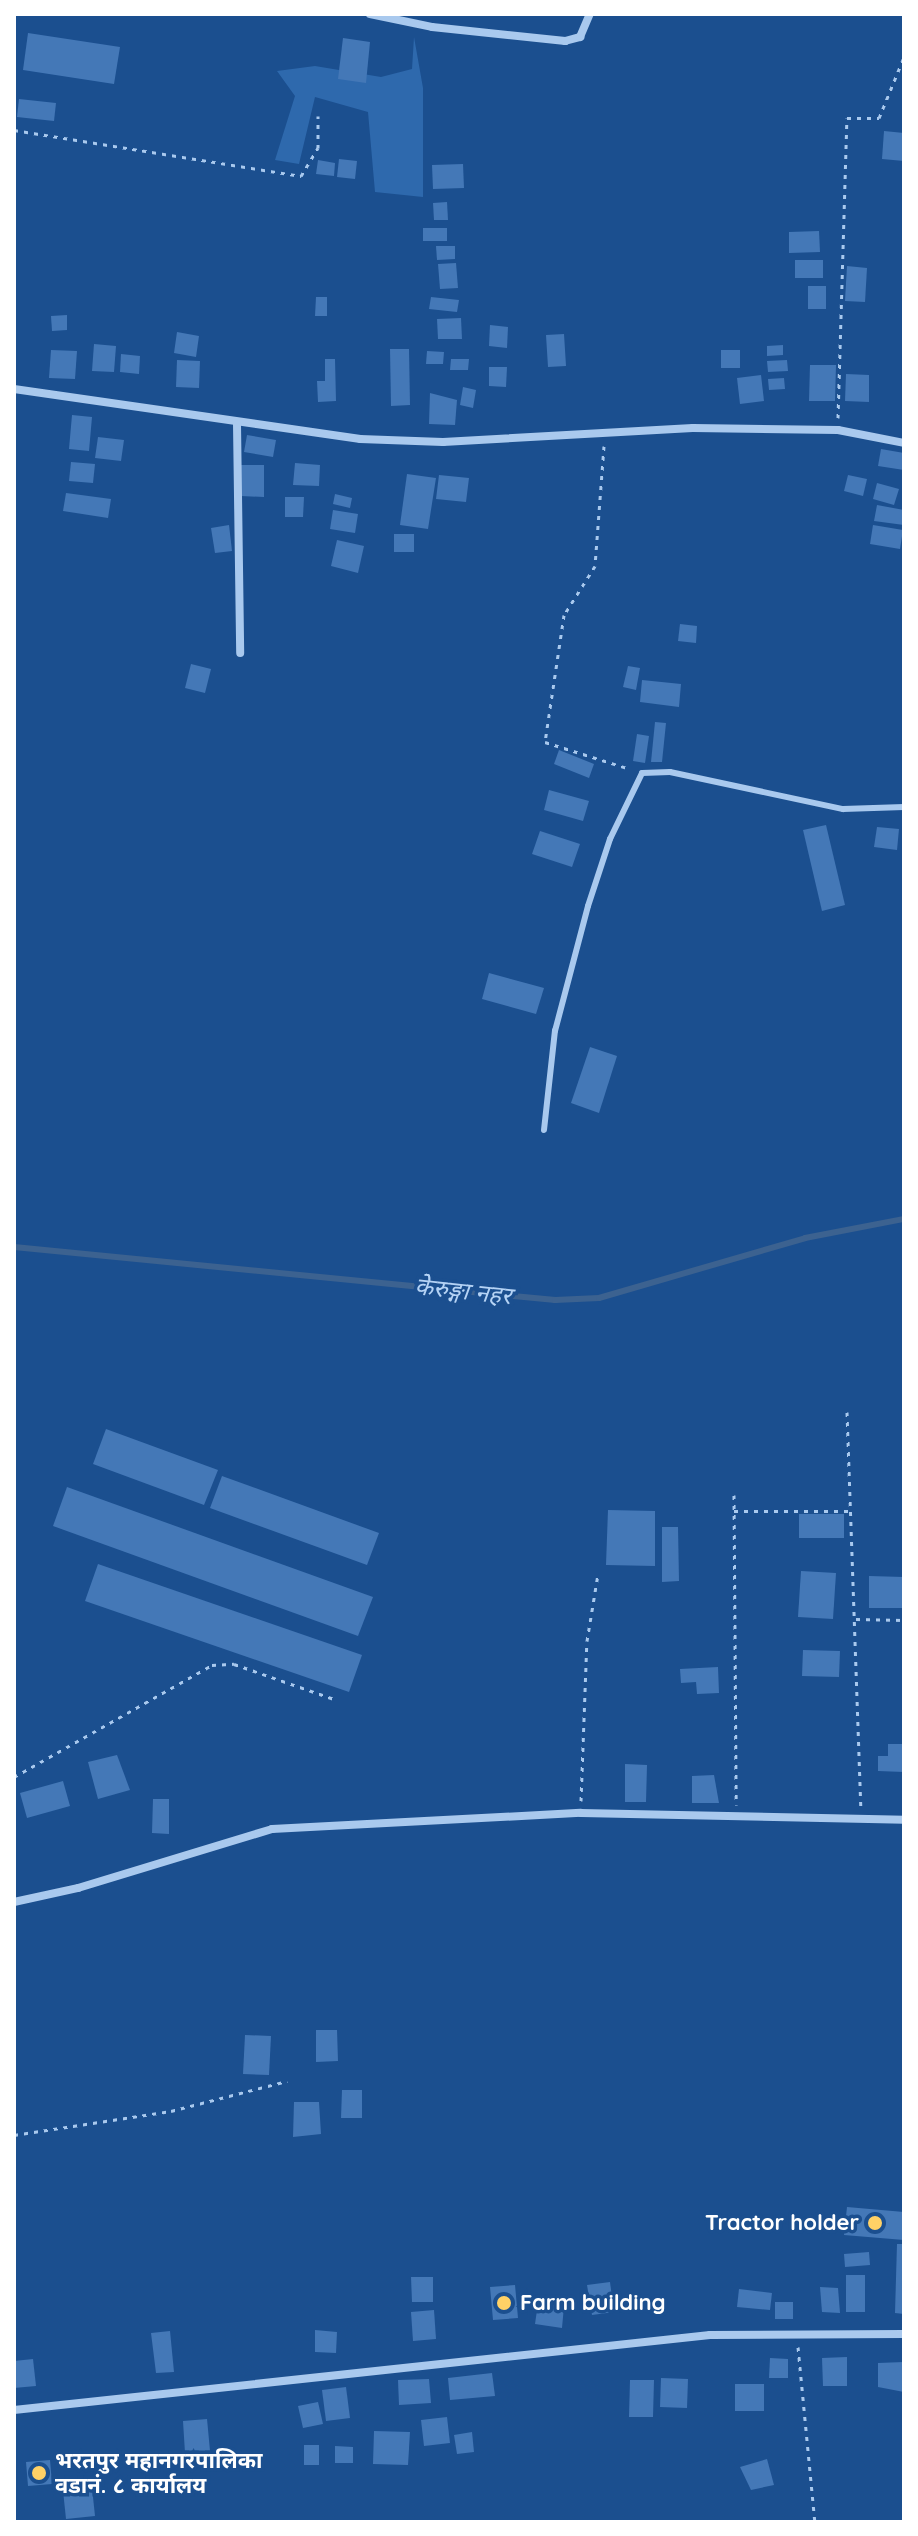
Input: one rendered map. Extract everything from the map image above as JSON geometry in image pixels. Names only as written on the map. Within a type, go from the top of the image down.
[{"type":"street","points":[[370,14],[432,27],[565,41],[580,37],[590,14]]},
{"type":"street","points":[[14,389],[237,424],[360,439],[443,442],[605,430],[838,430],[904,443]]},
{"type":"street","points":[[237,424],[240,653]]},
{"type":"street","points":[[14,1902],[78,1888],[272,1829],[581,1813],[904,1820]]},
{"type":"street","points":[[14,2410],[313,2375],[710,2335],[796,2331],[904,2334]]},
{"type":"lane","points":[[544,1130],[555,1031],[588,906],[615,826],[639,776],[670,772],[843,809],[904,807]]},
{"type":"path","points":[[838,430],[847,118],[879,118],[904,57]]},
{"type":"path","points":[[14,130],[301,176],[318,148],[318,116]]},
{"type":"path","points":[[605,430],[595,566],[564,615],[545,742],[624,765],[639,776]]},
{"type":"path","points":[[847,1412],[862,1819]]},
{"type":"path","points":[[734,1495],[737,1817]]},
{"type":"path","points":[[734,1511],[853,1511]]},
{"type":"path","points":[[581,1813],[587,1641],[598,1574]]},
{"type":"path","points":[[855,1619],[904,1620]]},
{"type":"path","points":[[14,1777],[212,1665],[234,1664],[337,1700]]},
{"type":"path","points":[[14,2135],[171,2111],[287,2081]]},
{"type":"path","points":[[796,2331],[815,2522]]},
{"type":"shaded area","points":[[414,37],[423,88],[423,197],[375,192],[368,112],[315,97],[299,164],[275,160],[295,96],[277,71],[315,66],[381,77],[412,69]]},
{"type":"building","points":[[28,33],[120,47],[114,84],[23,70]]},
{"type":"building","points":[[343,38],[370,42],[366,83],[338,79]]},
{"type":"building","points":[[19,99],[56,103],[54,121],[17,117]]},
{"type":"building","points":[[884,131],[904,133],[904,161],[882,159]]},
{"type":"building","points":[[339,159],[357,161],[355,179],[337,177]]},
{"type":"building","points":[[318,160],[335,163],[334,176],[316,174]]},
{"type":"building","points":[[463,164],[464,188],[433,189],[432,165]]},
{"type":"building","points":[[447,202],[448,220],[434,220],[433,203]]},
{"type":"building","points":[[423,228],[447,228],[447,241],[423,241]]},
{"type":"building","points":[[819,231],[820,252],[789,253],[789,232]]},
{"type":"building","points":[[436,246],[455,246],[455,259],[437,260]]},
{"type":"building","points":[[795,260],[823,260],[823,278],[795,278]]},
{"type":"building","points":[[456,263],[458,288],[440,289],[438,264]]},
{"type":"building","points":[[847,266],[867,268],[865,302],[845,301]]},
{"type":"building","points":[[808,286],[826,286],[826,309],[808,309]]},
{"type":"building","points":[[316,297],[327,297],[327,316],[315,316]]},
{"type":"building","points":[[431,297],[459,300],[457,312],[429,309]]},
{"type":"building","points":[[67,315],[67,330],[52,331],[51,316]]},
{"type":"building","points":[[461,318],[462,339],[438,339],[437,319]]},
{"type":"building","points":[[490,325],[508,327],[507,348],[489,346]]},
{"type":"building","points":[[177,332],[199,336],[196,357],[174,353]]},
{"type":"building","points":[[564,334],[566,366],[548,367],[546,335]]},
{"type":"building","points":[[94,344],[116,346],[114,372],[92,371]]},
{"type":"building","points":[[783,345],[783,355],[767,356],[767,346]]},
{"type":"building","points":[[390,349],[409,349],[410,405],[391,406]]},
{"type":"building","points":[[51,350],[77,351],[75,379],[49,378]]},
{"type":"building","points":[[721,350],[740,350],[740,368],[721,368]]},
{"type":"building","points":[[427,351],[444,352],[443,364],[426,364]]},
{"type":"building","points":[[121,354],[140,356],[139,374],[120,372]]},
{"type":"building","points":[[325,359],[335,359],[336,401],[318,402],[317,381],[325,381]]},
{"type":"building","points":[[451,359],[469,359],[468,370],[450,370]]},
{"type":"building","points":[[177,360],[200,361],[199,388],[176,387]]},
{"type":"building","points":[[787,360],[788,371],[768,372],[767,361]]},
{"type":"building","points":[[810,365],[836,365],[835,401],[809,401]]},
{"type":"building","points":[[489,367],[507,367],[506,387],[489,386]]},
{"type":"building","points":[[846,374],[869,375],[869,402],[845,401]]},
{"type":"building","points":[[761,375],[764,401],[740,404],[737,378]]},
{"type":"building","points":[[784,378],[785,389],[769,390],[768,379]]},
{"type":"building","points":[[463,387],[476,390],[473,408],[460,405]]},
{"type":"building","points":[[430,393],[457,400],[455,425],[429,424]]},
{"type":"building","points":[[72,415],[92,417],[89,451],[69,449]]},
{"type":"building","points":[[247,435],[276,440],[273,457],[244,452]]},
{"type":"building","points":[[98,437],[124,440],[121,461],[95,458]]},
{"type":"building","points":[[881,449],[904,453],[904,470],[878,466]]},
{"type":"building","points":[[71,462],[95,464],[93,483],[69,481]]},
{"type":"building","points":[[295,463],[320,465],[319,486],[293,485]]},
{"type":"building","points":[[241,465],[264,465],[264,497],[241,496]]},
{"type":"building","points":[[407,474],[436,478],[428,529],[400,525]]},
{"type":"building","points":[[439,475],[469,478],[466,502],[436,499]]},
{"type":"building","points":[[848,475],[867,479],[863,496],[844,491]]},
{"type":"building","points":[[877,483],[899,489],[894,505],[873,499]]},
{"type":"building","points":[[66,493],[111,499],[108,518],[63,511]]},
{"type":"building","points":[[335,494],[352,498],[350,508],[333,504]]},
{"type":"building","points":[[285,497],[304,497],[303,517],[285,517]]},
{"type":"building","points":[[877,505],[904,510],[904,525],[874,521]]},
{"type":"building","points":[[333,510],[358,514],[355,533],[330,529]]},
{"type":"building","points":[[229,525],[232,551],[215,553],[211,528]]},
{"type":"building","points":[[873,525],[903,530],[900,549],[870,544]]},
{"type":"building","points":[[394,534],[414,534],[414,552],[394,552]]},
{"type":"building","points":[[337,540],[364,546],[358,573],[331,566]]},
{"type":"building","points":[[680,624],[697,626],[696,643],[678,641]]},
{"type":"building","points":[[191,664],[211,669],[205,693],[185,688]]},
{"type":"building","points":[[628,666],[640,668],[636,690],[623,687]]},
{"type":"building","points":[[642,680],[681,684],[679,707],[640,702]]},
{"type":"building","points":[[655,722],[666,723],[662,762],[651,762]]},
{"type":"building","points":[[637,734],[649,736],[645,763],[633,761]]},
{"type":"building","points":[[559,750],[594,764],[589,778],[554,764]]},
{"type":"building","points":[[549,790],[589,801],[583,821],[544,810]]},
{"type":"building","points":[[826,825],[845,905],[822,911],[803,830]]},
{"type":"building","points":[[877,827],[899,829],[897,850],[874,847]]},
{"type":"building","points":[[540,831],[580,844],[572,867],[532,854]]},
{"type":"building","points":[[489,973],[544,988],[536,1014],[482,999]]},
{"type":"building","points":[[590,1047],[617,1056],[599,1113],[571,1103]]},
{"type":"building","points":[[106,1429],[218,1470],[204,1505],[93,1464]]},
{"type":"building","points":[[222,1476],[379,1533],[367,1565],[210,1508]]},
{"type":"building","points":[[67,1487],[373,1597],[358,1636],[53,1526]]},
{"type":"building","points":[[608,1510],[655,1511],[655,1566],[606,1565]]},
{"type":"building","points":[[799,1514],[844,1514],[844,1538],[799,1538]]},
{"type":"building","points":[[662,1527],[678,1527],[679,1581],[662,1582]]},
{"type":"building","points":[[98,1564],[362,1655],[349,1692],[85,1601]]},
{"type":"building","points":[[801,1571],[836,1573],[833,1619],[798,1617]]},
{"type":"building","points":[[869,1576],[904,1577],[904,1608],[869,1608]]},
{"type":"building","points":[[803,1650],[840,1651],[839,1677],[802,1676]]},
{"type":"building","points":[[718,1667],[719,1693],[697,1694],[696,1682],[681,1683],[680,1669]]},
{"type":"building","points":[[888,1744],[904,1744],[904,1772],[878,1771],[878,1756],[888,1756]]},
{"type":"building","points":[[117,1755],[130,1790],[98,1799],[88,1762]]},
{"type":"building","points":[[625,1764],[647,1765],[646,1802],[625,1802]]},
{"type":"building","points":[[714,1775],[719,1803],[692,1803],[692,1776]]},
{"type":"building","points":[[63,1781],[70,1806],[27,1818],[20,1793]]},
{"type":"building","points":[[153,1799],[169,1799],[169,1834],[152,1833]]},
{"type":"building","points":[[316,2030],[337,2030],[338,2061],[316,2062]]},
{"type":"building","points":[[245,2035],[271,2036],[269,2075],[243,2074]]},
{"type":"building","points":[[342,2090],[362,2090],[362,2118],[341,2118]]},
{"type":"building","points":[[294,2102],[319,2102],[321,2134],[293,2137]]},
{"type":"building","name":"Tractor holder","points":[[847,2207],[904,2212],[904,2240],[844,2235]]},
{"type":"building","points":[[897,2244],[904,2244],[904,2314],[895,2313]]},
{"type":"building","points":[[869,2252],[870,2265],[845,2267],[844,2254]]},
{"type":"building","points":[[846,2275],[865,2275],[865,2312],[846,2312]]},
{"type":"building","points":[[411,2277],[433,2277],[433,2302],[412,2302]]},
{"type":"building","points":[[610,2282],[614,2312],[592,2315],[587,2285]]},
{"type":"building","name":"Farm building","points":[[515,2285],[518,2318],[493,2320],[490,2287]]},
{"type":"building","points":[[820,2287],[838,2288],[840,2313],[822,2312]]},
{"type":"building","points":[[739,2289],[772,2293],[770,2310],[737,2307]]},
{"type":"building","points":[[775,2302],[793,2302],[793,2319],[775,2319]]},
{"type":"building","points":[[538,2303],[564,2306],[562,2328],[535,2324]]},
{"type":"building","points":[[434,2310],[436,2339],[413,2341],[411,2312]]},
{"type":"building","points":[[315,2330],[337,2332],[336,2353],[315,2352]]},
{"type":"building","points":[[170,2331],[174,2372],[156,2373],[151,2333]]},
{"type":"building","points":[[847,2357],[847,2386],[823,2386],[822,2358]]},
{"type":"building","points":[[770,2358],[788,2359],[788,2378],[769,2378]]},
{"type":"building","points":[[33,2359],[36,2386],[14,2388],[14,2361]]},
{"type":"building","points":[[904,2362],[904,2392],[878,2387],[878,2363]]},
{"type":"building","points":[[492,2373],[495,2396],[450,2400],[448,2378]]},
{"type":"building","points":[[661,2378],[688,2379],[687,2408],[660,2407]]},
{"type":"building","points":[[429,2379],[431,2403],[399,2405],[398,2380]]},
{"type":"building","points":[[630,2380],[654,2380],[653,2417],[629,2417]]},
{"type":"building","points":[[735,2384],[764,2384],[764,2411],[735,2411]]},
{"type":"building","points":[[346,2387],[350,2418],[326,2421],[322,2390]]},
{"type":"building","points":[[318,2402],[323,2424],[303,2428],[298,2406]]},
{"type":"building","points":[[447,2417],[450,2443],[424,2446],[421,2420]]},
{"type":"building","points":[[207,2419],[210,2451],[185,2453],[183,2421]]},
{"type":"building","points":[[374,2431],[410,2432],[408,2465],[373,2464]]},
{"type":"building","points":[[472,2432],[474,2452],[457,2454],[454,2435]]},
{"type":"building","points":[[304,2445],[319,2445],[319,2465],[304,2465]]},
{"type":"building","points":[[335,2446],[353,2447],[353,2463],[335,2463]]},
{"type":"building","points":[[767,2459],[774,2485],[751,2490],[740,2467]]},
{"type":"building","name":"भरतपुर महानगरपालिका वडानं. ८ कार्यालय","points":[[50,2460],[52,2484],[28,2486],[26,2462]]},
{"type":"building","points":[[91,2478],[95,2516],[66,2519],[62,2481]]},
{"type":"waterway","name":"केेरुङ्गा नहर","points":[[14,1247],[555,1300],[599,1298],[805,1238],[904,1219]]},
{"type":"place","name":"Tractor holder","points":[[875,2223]]},
{"type":"place","name":"Farm building","points":[[504,2303]]},
{"type":"place","name":"भरतपुर महानगरपालिका वडानं. ८ कार्यालय","points":[[39,2473]]}]
